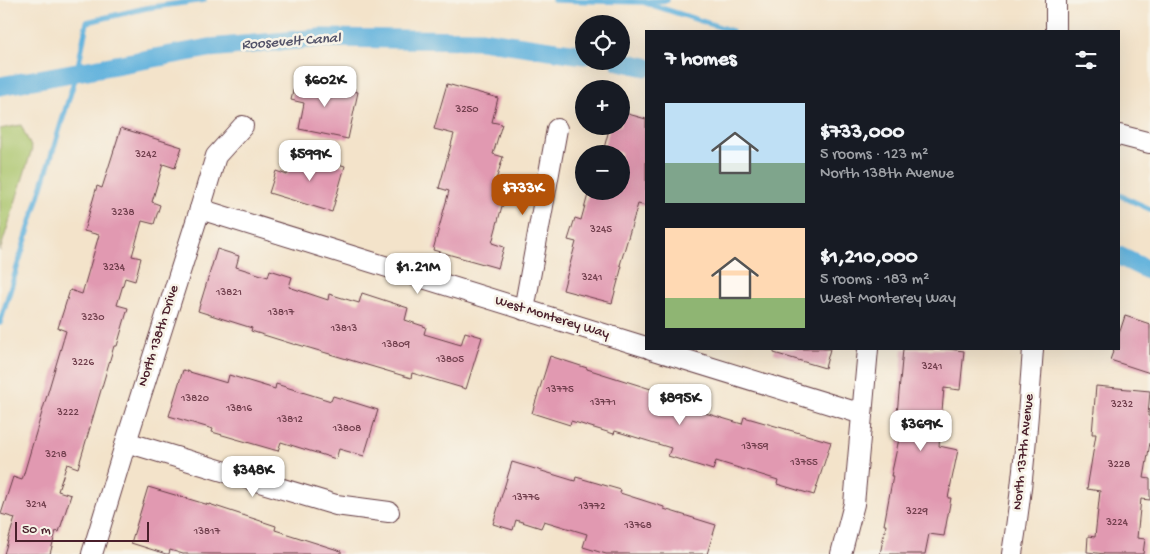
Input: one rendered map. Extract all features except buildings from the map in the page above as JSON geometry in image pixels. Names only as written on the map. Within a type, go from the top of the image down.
[{"type":"street","points":[[1056,0],[1056,30]]},
{"type":"street","name":"North 138th Drive","points":[[92,554],[216,156],[243,126]]},
{"type":"street","points":[[524,310],[556,128]]},
{"type":"street","points":[[1120,135],[1150,143]]},
{"type":"street","name":"West Monterey Way","points":[[200,209],[645,347]]},
{"type":"street","points":[[654,350],[862,414]]},
{"type":"street","points":[[841,554],[854,504],[868,350]]},
{"type":"street","name":"North 137th Avenue","points":[[1012,554],[1025,462],[1034,350]]},
{"type":"street","points":[[126,442],[336,505],[389,512]]},
{"type":"green space","points":[[21,125],[32,149],[0,251],[0,129]]},
{"type":"waterway","points":[[0,323],[77,72],[87,22],[146,8],[204,0]]},
{"type":"waterway","points":[[554,0],[644,2],[667,0]]},
{"type":"waterway","points":[[646,3],[729,30]]},
{"type":"waterway","name":"Roosevelt Canal","points":[[0,86],[209,48],[320,38],[481,40],[575,54]]},
{"type":"waterway","name":"Roosevelt Canal","points":[[630,63],[645,67]]},
{"type":"waterway","points":[[1120,195],[1150,209]]},
{"type":"waterway","name":"Roosevelt Canal","points":[[1120,256],[1150,271]]}]
